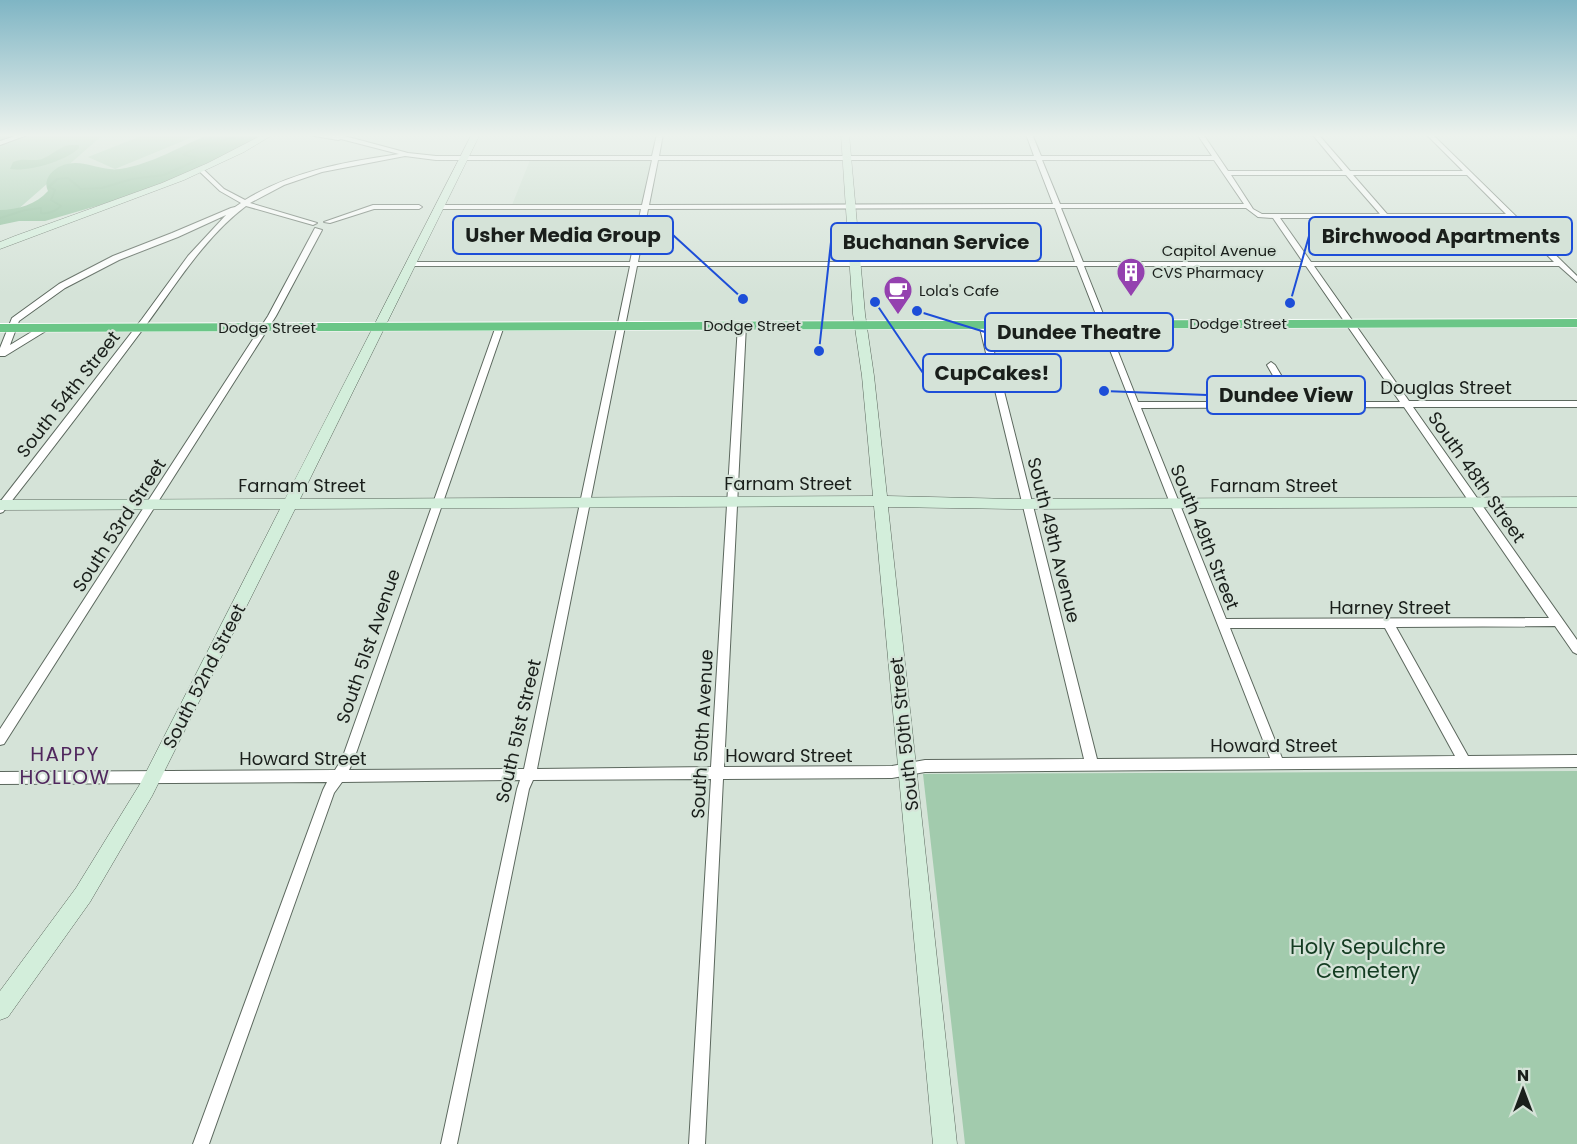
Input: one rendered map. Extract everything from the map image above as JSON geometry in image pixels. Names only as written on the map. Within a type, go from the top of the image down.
[{"type":"highway","name":"Dodge Street","points":[[6,328],[1577,323]]},
{"type":"main road","points":[[0,246],[40,228],[158,187]]},
{"type":"main road","name":"South 52nd Street","points":[[0,1009],[83,895],[123,832],[153,777],[449,187]]},
{"type":"main road","name":"South 50th Street","points":[[850,187],[861,325],[945,1144]]},
{"type":"main road","name":"Farnam Street","points":[[1,506],[733,501],[1028,504],[1577,502]]},
{"type":"street","points":[[219,187],[245,202],[315,227],[328,226],[328,222],[373,207],[419,207]]},
{"type":"street","points":[[1,354],[6,328],[37,303],[74,279],[116,258],[175,235],[278,187]]},
{"type":"street","name":"South 51st Street","points":[[449,1144],[523,789],[533,762],[649,187]]},
{"type":"street","name":"South 49th Street","points":[[1050,187],[1278,763]]},
{"type":"street","points":[[1236,187],[1248,206],[1258,215],[1513,216]]},
{"type":"street","points":[[1360,187],[1385,216]]},
{"type":"street","points":[[1484,187],[1577,280]]},
{"type":"street","name":"South 54th Street","points":[[1,506],[204,243],[245,202]]},
{"type":"street","points":[[439,207],[1248,206]]},
{"type":"street","name":"South 48th Street","points":[[1275,216],[1577,649]]},
{"type":"street","name":"South 53rd Street","points":[[0,740],[265,327],[315,227]]},
{"type":"street","name":"Capitol Avenue","points":[[410,264],[1560,264]]},
{"type":"street","name":"South 49th Avenue","points":[[983,324],[1092,765]]},
{"type":"street","name":"South 50th Avenue","points":[[697,1144],[742,325]]},
{"type":"street","name":"South 51st Avenue","points":[[201,1144],[329,790],[346,762],[500,326]]},
{"type":"street","points":[[1,354],[46,327]]},
{"type":"street","points":[[1271,365],[1294,404]]},
{"type":"street","name":"Douglas Street","points":[[1135,405],[1577,404]]},
{"type":"street","name":"Harney Street","points":[[1223,624],[1558,622]]},
{"type":"street","points":[[1388,623],[1465,762]]},
{"type":"street","name":"Howard Street","points":[[0,778],[718,774],[892,772],[925,766],[1577,761]]},
{"type":"shaded area","points":[[519,187],[646,187],[642,205],[512,205]]},
{"type":"green space","points":[[0,187],[43,187],[0,225]]},
{"type":"green space","points":[[47,187],[150,187],[114,201],[45,221],[19,221],[0,225],[0,210],[13,209],[32,203],[48,191]]},
{"type":"green space","name":"Holy Sepulchre Cemetery","points":[[1577,771],[1577,1144],[965,1144],[923,774]]},
{"type":"waterway","points":[[0,218],[25,210],[41,208],[41,213],[56,210],[61,206],[51,200],[55,190],[50,187]]},
{"type":"waterway","points":[[79,187],[104,187]]},
{"type":"place","name":"CVS Pharmacy","points":[[1131,298]]},
{"type":"place","name":"Usher Media Group","points":[[743,299]]},
{"type":"place","name":"CupCakes!","points":[[875,302]]},
{"type":"place","name":"Birchwood Apartments","points":[[1290,303]]},
{"type":"place","name":"Dundee Theatre","points":[[917,311]]},
{"type":"place","name":"Lola's Cafe","points":[[898,316]]},
{"type":"place","name":"Buchanan Service","points":[[819,351]]},
{"type":"place","name":"Dundee View","points":[[1104,391]]},
{"type":"district","name":"HAPPY HOLLOW","points":[[65,766]]}]
